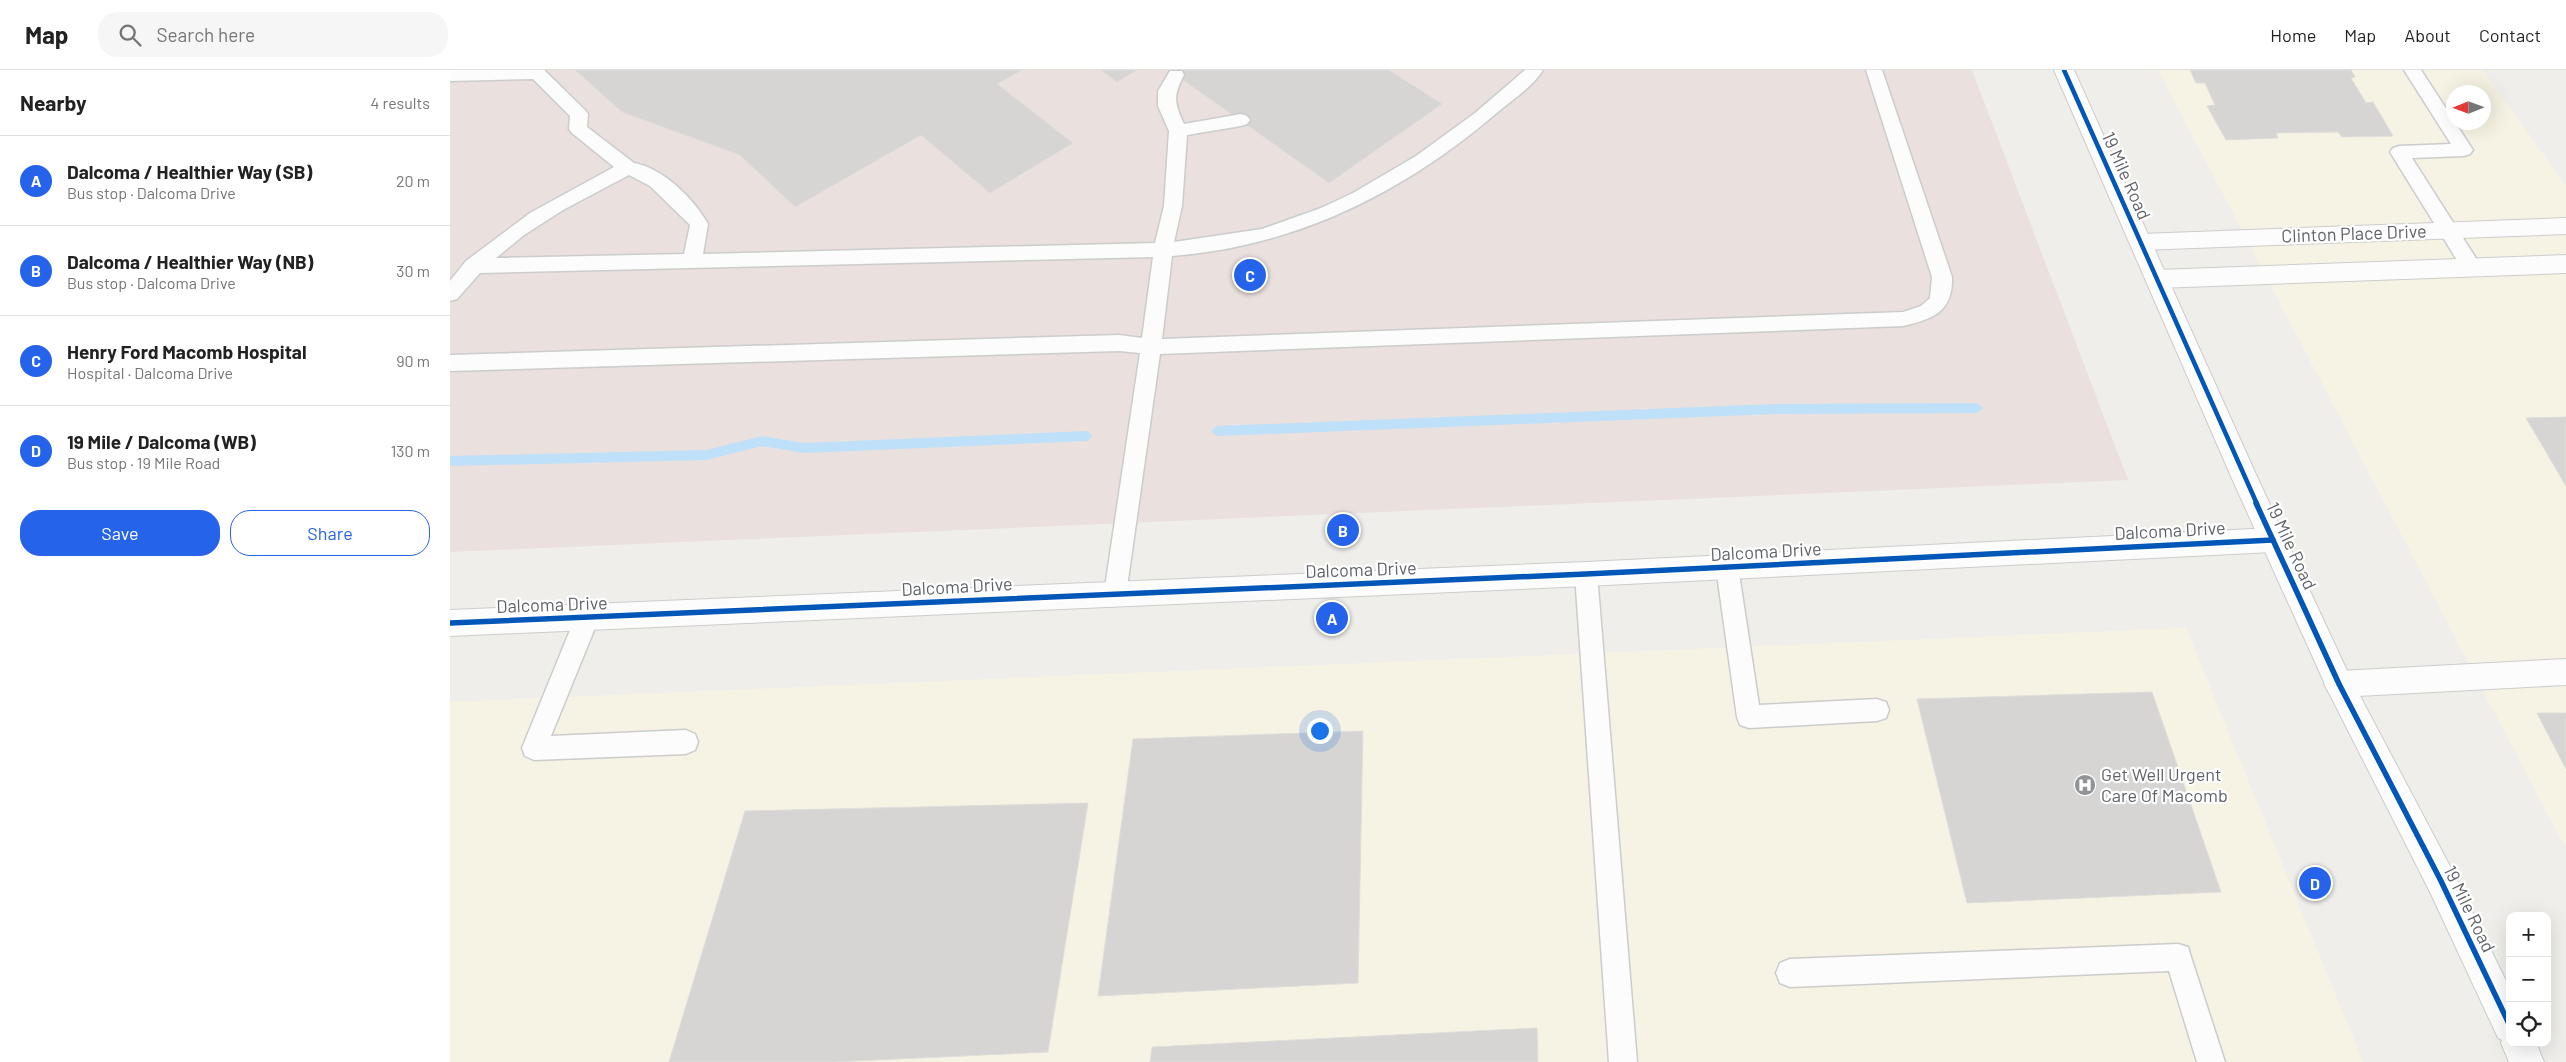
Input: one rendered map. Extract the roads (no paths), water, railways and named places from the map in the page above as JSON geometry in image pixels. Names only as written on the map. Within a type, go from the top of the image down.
[{"type":"street","name":"19 Mile Road","points":[[2064,70],[2339,684],[2441,881],[2506,1018]]},
{"type":"street","name":"Clinton Place Drive","points":[[2141,242],[2566,226]]},
{"type":"street","points":[[2157,279],[2566,264]]},
{"type":"street","name":"Dalcoma Drive","points":[[450,623],[1586,574],[2273,540]]},
{"type":"street","points":[[2339,684],[2566,672]]},
{"type":"street","points":[[2520,1047],[2527,1062]]},
{"type":"lane","points":[[473,266],[1163,250],[1203,247],[1244,240],[1293,226],[1341,207],[1385,183],[1428,155],[1498,103],[1535,70]]},
{"type":"lane","points":[[450,363],[1119,343],[1150,347],[1880,321],[1922,315],[1936,305],[1944,293],[1942,277],[1874,70]]},
{"type":"lane","points":[[2412,70],[2464,150],[2399,152],[2472,268]]},
{"type":"lane","points":[[450,75],[537,73],[578,114],[578,129],[629,169],[641,172],[651,178],[691,212],[699,224],[692,261]]},
{"type":"lane","points":[[1115,594],[1163,250],[1173,206],[1178,132],[1167,106],[1167,91],[1176,75]]},
{"type":"lane","points":[[1178,132],[1241,120]]},
{"type":"lane","points":[[450,294],[473,266],[508,238],[576,194],[629,169]]},
{"type":"lane","points":[[1727,567],[1749,717],[1877,710]]},
{"type":"lane","points":[[1586,574],[1623,1062]]},
{"type":"lane","points":[[588,618],[534,748],[686,742]]},
{"type":"lane","points":[[1790,973],[2178,957],[2211,1062]]},
{"type":"waterway","points":[[1217,431],[1775,409],[1977,408]]},
{"type":"waterway","points":[[450,461],[706,455],[762,441],[804,448],[1087,436]]},
{"type":"place","name":"Henry Ford Macomb Hospital","points":[[1250,275]]},
{"type":"place","name":"Dalcoma / Healthier Way (NB)","points":[[1343,530]]},
{"type":"place","name":"Dalcoma / Healthier Way (SB)","points":[[1332,618]]},
{"type":"place","name":"Get Well Urgent Care Of Macomb","points":[[2085,785]]},
{"type":"place","name":"19 Mile / Dalcoma (WB)","points":[[2315,883]]}]
